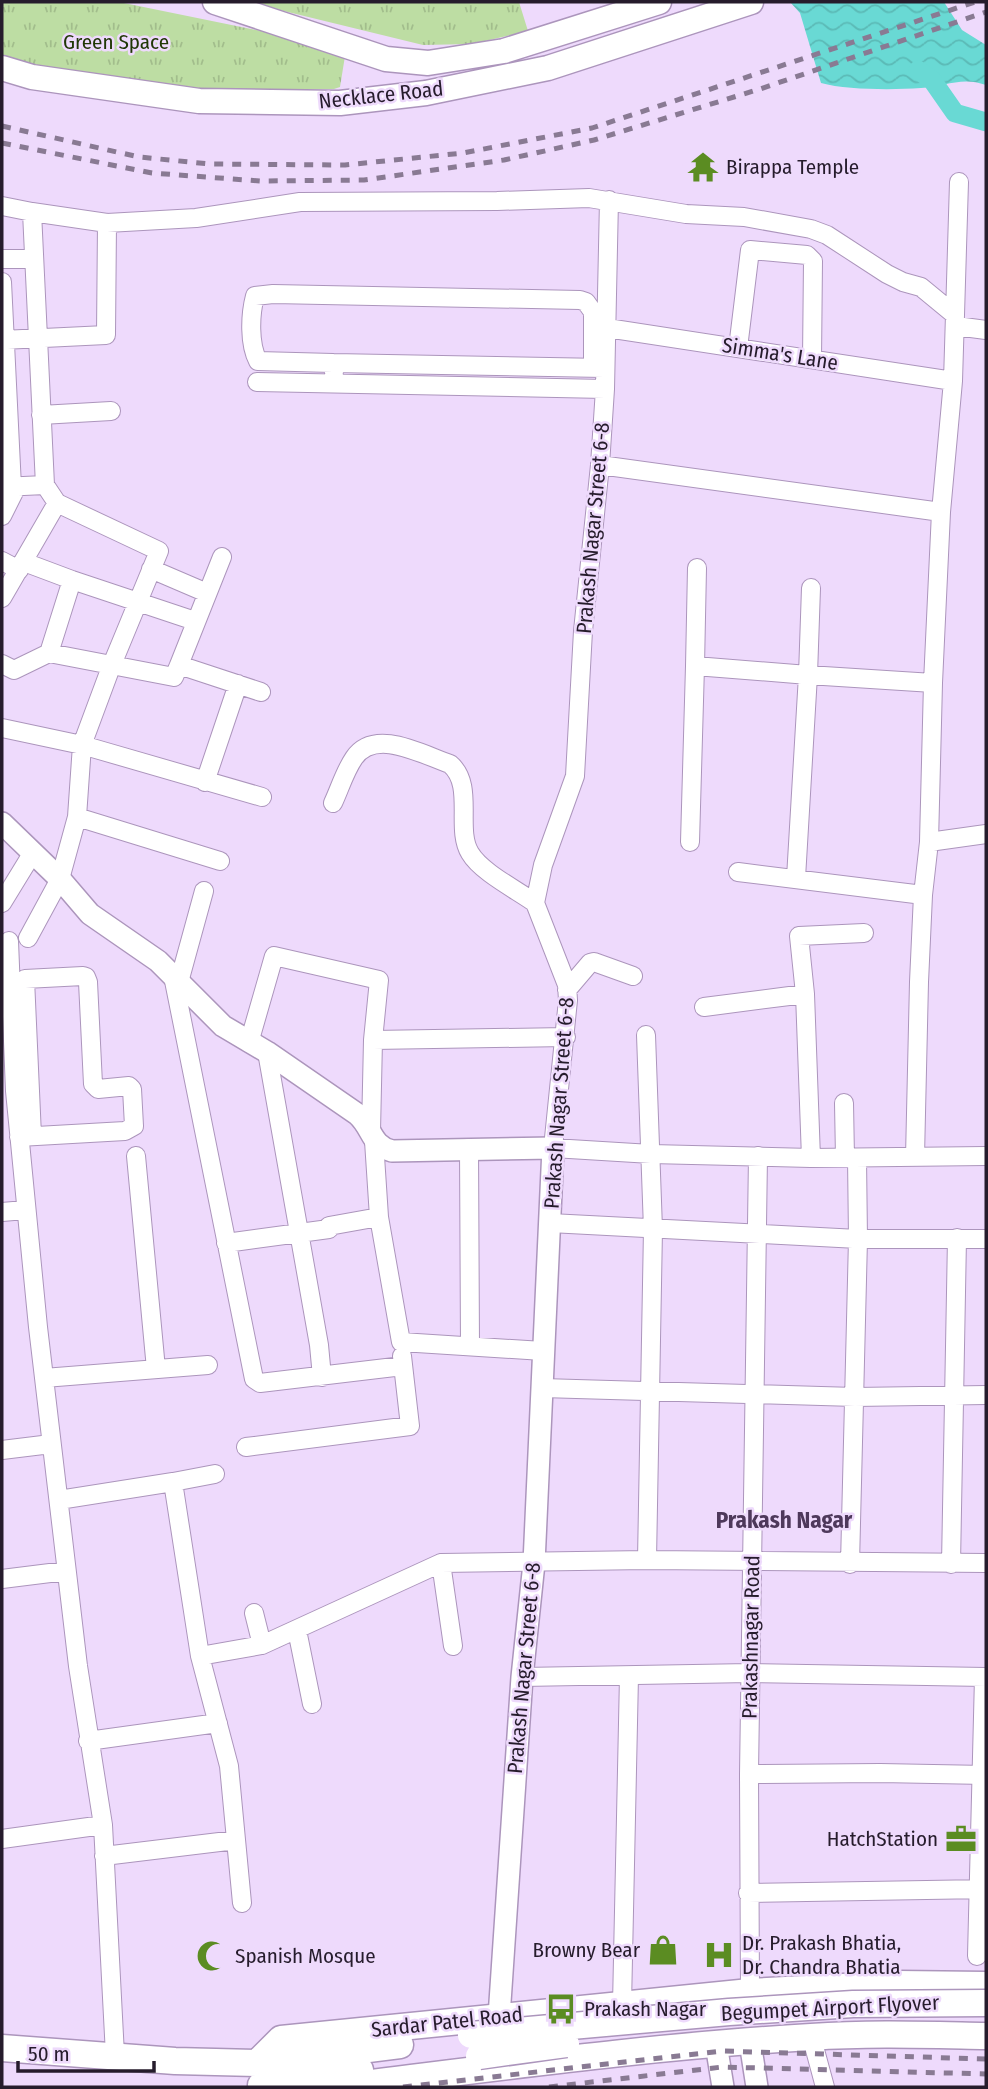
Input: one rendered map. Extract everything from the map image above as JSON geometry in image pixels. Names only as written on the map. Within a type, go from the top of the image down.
[{"type":"main road","name":"Necklace Road","points":[[215,2],[387,59],[428,63],[504,51],[659,2]]},
{"type":"main road","name":"Necklace Road","points":[[2,68],[32,77],[199,101],[340,103],[426,93],[548,68],[751,2]]},
{"type":"main road","points":[[387,59],[387,97]]},
{"type":"main road","points":[[897,2040],[899,1984]]},
{"type":"main road","name":"Sardar Patel Road","points":[[257,2081],[281,2039],[720,1994],[899,1984],[986,1985]]},
{"type":"main road","points":[[647,2054],[628,2043],[627,2029],[636,2014],[695,2006],[720,1994]]},
{"type":"main road","name":"Begumpet Airport Flyover","points":[[331,2071],[471,2035],[853,2004],[986,2003]]},
{"type":"main road","name":"Begumpet Airport Flyover","points":[[257,2081],[641,2034],[870,2019],[986,2020]]},
{"type":"main road","points":[[331,2071],[750,2048],[811,2037],[897,2040],[986,2036]]},
{"type":"main road","points":[[2,2048],[175,2061],[257,2081]]},
{"type":"street","points":[[915,1157],[923,895],[929,842],[941,512],[953,381],[959,182]]},
{"type":"street","points":[[2,206],[107,223],[196,218],[300,202],[589,198],[686,214],[744,217],[811,229],[827,235],[887,274],[921,287],[955,321],[986,330]]},
{"type":"street","name":"Prakash Nagar Street 6-8","points":[[499,2017],[522,1677],[534,1563],[553,1147],[566,1037],[567,990],[535,903],[543,865],[575,776],[583,631],[605,389],[599,368],[607,328],[609,200]]},
{"type":"street","points":[[28,938],[60,879],[77,817],[82,745],[136,603],[159,551],[57,503],[45,485],[32,212]]},
{"type":"street","points":[[3,340],[106,335],[107,223]]},
{"type":"street","points":[[738,348],[750,250],[807,255],[813,261],[812,359]]},
{"type":"street","points":[[2,259],[34,259]]},
{"type":"street","points":[[2,282],[10,487],[2,516]]},
{"type":"street","points":[[273,294],[580,300],[586,302],[593,313],[599,368],[333,363],[258,361],[253,346],[254,296],[273,294]]},
{"type":"street","name":"Simma's Lane","points":[[607,328],[953,381]]},
{"type":"street","points":[[333,363],[335,383]]},
{"type":"street","points":[[257,382],[605,389]]},
{"type":"street","points":[[5,412],[111,411]]},
{"type":"street","points":[[600,465],[941,512]]},
{"type":"street","points":[[10,487],[45,485]]},
{"type":"street","points":[[2,598],[57,503]]},
{"type":"street","points":[[2,664],[14,670],[49,653],[174,677],[222,556]]},
{"type":"street","points":[[2,561],[72,580],[195,621]]},
{"type":"street","points":[[690,842],[697,568]]},
{"type":"street","points":[[151,569],[207,593]]},
{"type":"street","points":[[49,653],[72,580]]},
{"type":"street","points":[[796,878],[811,588]]},
{"type":"street","points":[[179,665],[261,692]]},
{"type":"street","points":[[695,666],[933,682]]},
{"type":"street","points":[[205,782],[238,684]]},
{"type":"street","points":[[2,728],[82,745],[262,797]]},
{"type":"street","points":[[333,803],[355,756],[373,743],[385,742],[450,764],[461,779],[467,848],[470,855],[478,864],[535,903]]},
{"type":"street","points":[[77,817],[220,861]]},
{"type":"street","points":[[3,827],[60,879],[90,914],[149,954],[223,1026],[357,1114],[381,1148],[393,1151],[553,1147],[651,1154],[811,1158],[986,1156]]},
{"type":"street","points":[[929,842],[986,834]]},
{"type":"street","points":[[2,903],[32,854]]},
{"type":"street","points":[[738,873],[923,895]]},
{"type":"street","points":[[204,891],[176,979],[254,1379],[260,1383],[403,1366]]},
{"type":"street","points":[[811,1158],[805,994],[799,936],[864,933]]},
{"type":"street","points":[[9,941],[18,979],[25,1136],[25,1210],[66,1571],[88,1741],[103,1825],[115,2055]]},
{"type":"street","points":[[246,1447],[410,1426],[401,1342],[379,1217],[373,1136],[373,1040],[379,980],[274,956],[258,1048],[298,1234],[319,1345],[322,1377]]},
{"type":"street","points":[[567,990],[590,963],[594,962],[633,976]]},
{"type":"street","points":[[18,979],[86,977],[93,1084],[98,1089],[132,1089],[134,1126],[125,1131],[25,1136]]},
{"type":"street","points":[[18,979],[8,1091],[25,1136]]},
{"type":"street","points":[[704,1007],[805,994]]},
{"type":"street","points":[[646,1035],[653,1229],[646,1560]]},
{"type":"street","points":[[373,1040],[566,1037]]},
{"type":"street","points":[[845,1103],[858,1239],[850,1564]]},
{"type":"street","points":[[469,1148],[470,1346]]},
{"type":"street","points":[[136,1156],[156,1369]]},
{"type":"street","name":"Prakashnagar Road","points":[[750,1992],[748,1774],[758,1156]]},
{"type":"street","points":[[2,1212],[25,1210]]},
{"type":"street","points":[[226,1243],[329,1229],[329,1226],[379,1217]]},
{"type":"street","points":[[550,1223],[858,1239],[986,1239]]},
{"type":"street","points":[[951,1564],[957,1238]]},
{"type":"street","points":[[401,1342],[543,1351]]},
{"type":"street","points":[[44,1378],[208,1365]]},
{"type":"street","points":[[542,1388],[855,1397],[986,1395]]},
{"type":"street","points":[[2,1450],[51,1444]]},
{"type":"street","points":[[59,1500],[215,1474]]},
{"type":"street","points":[[173,1482],[200,1656],[229,1766],[242,1903]]},
{"type":"street","points":[[200,1656],[262,1645],[441,1563],[646,1560],[850,1564],[986,1563]]},
{"type":"street","points":[[441,1563],[453,1646]]},
{"type":"street","points":[[2,1579],[66,1571]]},
{"type":"street","points":[[254,1613],[262,1645]]},
{"type":"street","points":[[297,1630],[312,1704]]},
{"type":"street","points":[[522,1677],[750,1674],[985,1677],[983,1889],[977,1956]]},
{"type":"street","points":[[622,2005],[629,1676]]},
{"type":"street","points":[[88,1741],[218,1723]]},
{"type":"street","points":[[748,1774],[984,1775]]},
{"type":"street","points":[[2,1839],[103,1825]]},
{"type":"street","points":[[104,1856],[236,1840]]},
{"type":"street","points":[[748,1893],[983,1889]]},
{"type":"street","points":[[750,2048],[757,2087]]},
{"type":"street","points":[[717,2050],[723,2087]]},
{"type":"street","points":[[815,2050],[825,2087]]},
{"type":"green space","name":"Green Space","points":[[2,2],[119,2],[295,38],[345,56],[340,87],[165,90],[2,61]]},
{"type":"green space","points":[[247,2],[519,2],[528,31],[472,44],[423,45]]},
{"type":"water","points":[[790,2],[944,2],[962,30],[986,45],[986,85],[961,82],[910,89],[884,89],[821,83],[800,13]]},
{"type":"waterway","points":[[918,70],[932,80],[955,113],[986,122]]},
{"type":"railway","points":[[2,126],[139,157],[210,164],[345,165],[463,153],[592,128],[975,2]]},
{"type":"railway","points":[[2,143],[152,173],[260,181],[364,180],[504,160],[594,140],[760,89],[986,12]]},
{"type":"railway","points":[[403,2087],[722,2051],[986,2059]]},
{"type":"railway","points":[[549,2087],[722,2067],[986,2074]]},
{"type":"place","name":"Birappa Temple","points":[[703,167]]},
{"type":"place","name":"HatchStation","points":[[961,1839]]},
{"type":"place","name":"Browny Bear","points":[[663,1950]]},
{"type":"place","name":"Dr. Prakash Bhatia, Dr. Chandra Bhatia","points":[[719,1955]]},
{"type":"place","name":"Spanish Mosque","points":[[212,1956]]},
{"type":"place","name":"Prakash Nagar","points":[[561,2009]]},
{"type":"district","name":"Prakash Nagar","points":[[784,1520]]}]
